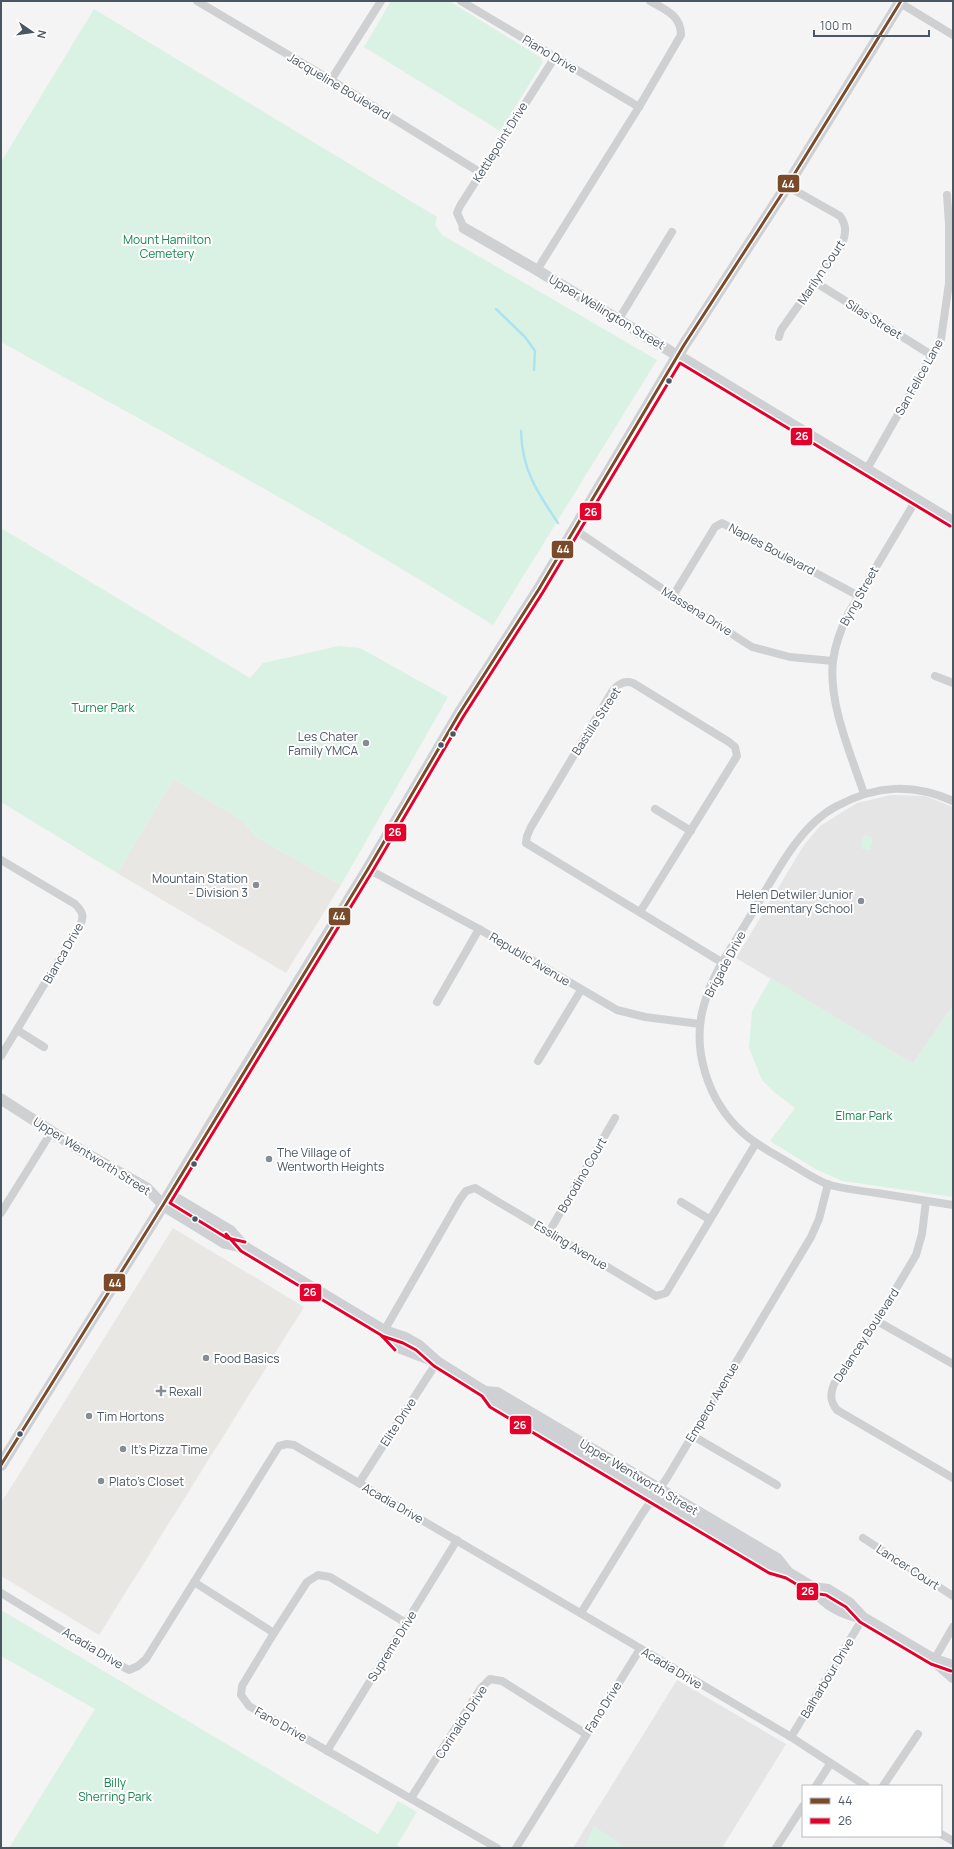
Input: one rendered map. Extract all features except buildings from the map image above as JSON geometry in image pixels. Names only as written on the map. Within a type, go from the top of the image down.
[{"type":"main road","points":[[1,1465],[166,1200],[228,1096],[368,869],[459,714],[539,589],[678,356],[787,186],[899,2]]},
{"type":"main road","name":"Upper Wellington Street","points":[[678,356],[867,468],[953,522]]},
{"type":"main road","name":"Upper Wentworth Street","points":[[166,1200],[225,1242],[244,1247],[384,1331],[401,1348],[412,1354],[437,1362],[485,1392],[498,1393],[656,1494],[777,1560],[788,1573],[813,1588],[822,1600],[844,1613],[864,1618],[934,1660],[953,1677]]},
{"type":"main road","name":"Upper Wentworth Street","points":[[934,1660],[953,1666]]},
{"type":"street","name":"Jacqueline Boulevard","points":[[197,1],[331,80],[481,173]]},
{"type":"street","points":[[331,80],[381,1]]},
{"type":"street","name":"Piano Drive","points":[[461,1],[639,107]]},
{"type":"street","points":[[537,270],[639,107],[681,34],[681,25],[674,16],[650,1]]},
{"type":"street","points":[[899,2],[953,35]]},
{"type":"street","name":"Kettlepoint Drive","points":[[464,228],[457,213],[555,57]]},
{"type":"street","name":"Marilyn Court","points":[[779,337],[781,330],[842,244],[846,233],[845,223],[840,216],[787,186]]},
{"type":"street","name":"San Felice Lane","points":[[867,468],[933,356],[941,339],[952,253],[947,195]]},
{"type":"street","name":"Upper Wellington Street","points":[[464,228],[619,319],[678,356]]},
{"type":"street","points":[[619,319],[672,232]]},
{"type":"street","name":"Silas Street","points":[[814,282],[933,356]]},
{"type":"street","name":"Byng Street","points":[[864,794],[836,705],[833,684],[833,661],[840,630],[857,595],[916,500]]},
{"type":"street","name":"Naples Boulevard","points":[[673,596],[715,527],[722,522],[857,595]]},
{"type":"street","name":"Massena Drive","points":[[574,529],[673,596],[752,646],[790,657],[833,661]]},
{"type":"street","points":[[935,676],[953,683]]},
{"type":"street","name":"Bastille Street","points":[[640,912],[737,756],[735,747],[729,742],[634,683],[628,681],[618,684],[531,827],[526,843],[723,963]]},
{"type":"street","name":"Brigade Drive","points":[[953,801],[934,792],[913,788],[891,789],[864,794],[837,806],[824,814],[801,836],[723,963],[705,1000],[700,1024],[702,1056],[705,1073],[712,1092],[725,1113],[741,1131],[756,1143],[828,1184],[953,1205]]},
{"type":"street","points":[[655,809],[691,831]]},
{"type":"street","name":"Bianca Drive","points":[[1,1056],[80,926],[83,917],[81,910],[75,904],[2,864]]},
{"type":"street","name":"Republic Avenue","points":[[368,869],[479,929],[611,1007],[630,1014],[700,1024]]},
{"type":"street","points":[[437,1002],[479,929]]},
{"type":"street","points":[[538,1061],[582,990]]},
{"type":"street","points":[[16,1030],[44,1047]]},
{"type":"street","name":"Upper Wentworth Street","points":[[1,1099],[52,1132],[166,1200]]},
{"type":"street","name":"Borodino Court","points":[[549,1232],[615,1118]]},
{"type":"street","points":[[1,1213],[52,1132]]},
{"type":"street","name":"Essling Avenue","points":[[384,1331],[460,1199],[466,1191],[475,1188],[656,1296],[666,1293],[756,1143]]},
{"type":"street","name":"Emperor Avenue","points":[[581,1613],[693,1436],[811,1237],[820,1219],[828,1184]]},
{"type":"street","name":"Delancey Boulevard","points":[[926,1201],[922,1234],[916,1255],[877,1321],[834,1384],[831,1391],[831,1402],[838,1410],[953,1478]]},
{"type":"street","points":[[681,1202],[710,1219]]},
{"type":"street","points":[[877,1321],[953,1364]]},
{"type":"street","name":"Elite Drive","points":[[359,1483],[437,1362]]},
{"type":"street","points":[[693,1436],[777,1485]]},
{"type":"street","name":"Acadia Drive","points":[[1,1592],[129,1670],[138,1666],[146,1660],[279,1446],[287,1444],[294,1445],[791,1738],[864,1785]]},
{"type":"street","name":"Lancer Court","points":[[863,1538],[953,1596]]},
{"type":"street","name":"Supreme Drive","points":[[328,1751],[457,1540]]},
{"type":"street","name":"Fano Drive","points":[[406,1623],[330,1577],[318,1575],[307,1582],[274,1633],[242,1686],[241,1695],[249,1706],[497,1848]]},
{"type":"street","points":[[194,1582],[274,1633]]},
{"type":"street","name":"Balharbour Drive","points":[[791,1738],[864,1618]]},
{"type":"street","points":[[934,1660],[953,1627]]},
{"type":"street","name":"Fano Drive","points":[[516,1848],[640,1649]]},
{"type":"street","name":"Corinaldo Drive","points":[[411,1798],[481,1688],[490,1679],[502,1681],[586,1734]]},
{"type":"street","points":[[884,1785],[918,1734]]},
{"type":"street","points":[[817,1785],[830,1764]]},
{"type":"street","points":[[776,1848],[802,1808]]},
{"type":"street","points":[[942,1835],[953,1841]]},
{"type":"shaded area","points":[[174,779],[243,821],[255,836],[341,885],[286,973],[117,873]]},
{"type":"shaded area","name":"Helen Detwiler Junior Elementary School","points":[[891,795],[925,796],[953,807],[953,1005],[913,1064],[736,958],[804,845],[820,826],[857,803]]},
{"type":"shaded area","points":[[173,1228],[304,1307],[99,1635],[1,1576],[1,1503]]},
{"type":"shaded area","points":[[677,1680],[786,1744],[722,1848],[573,1848]]},
{"type":"green space","points":[[391,1],[449,1],[540,57],[543,62],[500,131],[364,47]]},
{"type":"green space","name":"Mount Hamilton Cemetery","points":[[94,9],[437,217],[435,225],[442,235],[657,360],[493,625],[311,515],[1,342],[1,162]]},
{"type":"green space","name":"Turner Park","points":[[1,528],[250,678],[263,663],[339,646],[360,648],[448,697],[341,885],[255,836],[243,821],[174,779],[117,873],[1,802]]},
{"type":"green space","points":[[865,835],[873,838],[870,850],[862,849],[861,847],[863,836]]},
{"type":"green space","name":"Elmar Park","points":[[771,978],[913,1064],[953,1005],[953,1197],[843,1181],[817,1170],[770,1141],[795,1108],[775,1093],[762,1080],[749,1048],[752,1011]]},
{"type":"green space","name":"Billy Sherring Park","points":[[1,1610],[378,1834],[398,1801],[417,1812],[397,1845],[401,1848],[9,1848],[95,1709],[1,1656]]},
{"type":"green space","points":[[594,1826],[627,1848],[584,1848]]},
{"type":"waterway","points":[[496,309],[525,337],[535,351],[534,370]]},
{"type":"waterway","points":[[521,431],[524,457],[532,480],[537,491],[558,523]]},
{"type":"transit line","name":"44","points":[[1,1465],[163,1205],[368,869],[459,714],[539,589],[684,345],[787,186],[901,1]]},
{"type":"transit line","name":"26","points":[[245,1242],[227,1238],[170,1203],[372,872],[463,717],[543,592],[680,363],[950,526]]},
{"type":"transit line","name":"26","points":[[226,1234],[241,1251],[381,1335],[395,1350]]},
{"type":"transit line","name":"26","points":[[382,1336],[403,1343],[416,1350],[434,1366],[482,1396],[490,1407],[769,1573],[786,1578],[811,1593],[826,1595],[846,1607],[860,1622],[931,1664],[951,1671]]},
{"type":"place","name":"Les Chater Family YMCA","points":[[366,743]]},
{"type":"place","name":"Mountain Station - Division 3","points":[[256,885]]},
{"type":"place","name":"Helen Detwiler Junior Elementary School","points":[[861,901]]},
{"type":"place","name":"The Village of Wentworth Heights","points":[[269,1159]]},
{"type":"place","name":"Food Basics","points":[[206,1358]]},
{"type":"place","name":"Rexall","points":[[161,1391]]},
{"type":"place","name":"Tim Hortons","points":[[89,1416]]},
{"type":"place","name":"It's Pizza Time","points":[[123,1449]]},
{"type":"place","name":"Plato's Closet","points":[[101,1481]]}]
